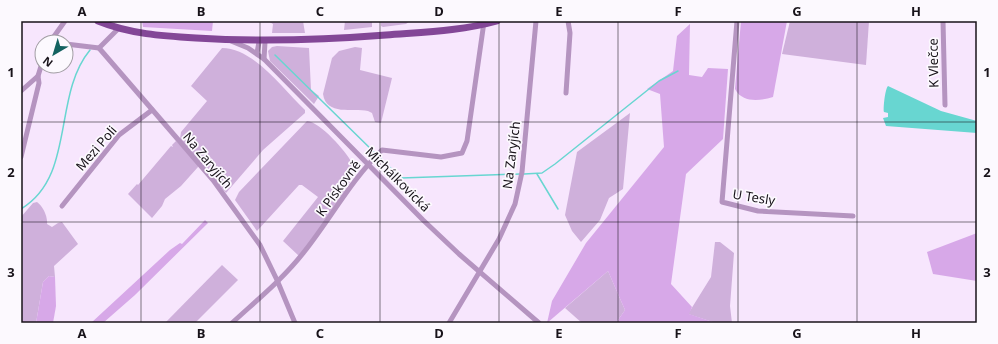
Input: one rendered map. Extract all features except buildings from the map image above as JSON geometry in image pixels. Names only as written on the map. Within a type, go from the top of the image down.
[{"type":"main road","points":[[98,21],[149,35],[262,42],[335,39],[430,32],[497,21]]},
{"type":"street","points":[[56,34],[65,21]]},
{"type":"street","name":"Na Zaryjích","points":[[448,323],[480,272],[508,222],[517,197],[522,172],[536,21]]},
{"type":"street","points":[[566,93],[570,33],[568,21]]},
{"type":"street","name":"U Tesly","points":[[737,21],[722,202],[758,211],[853,216]]},
{"type":"street","name":"K Vlečce","points":[[943,21],[945,105]]},
{"type":"street","name":"K Pískovně","points":[[232,323],[278,282],[304,252],[367,164],[382,150],[441,157],[462,153],[466,141],[484,23]]},
{"type":"street","points":[[74,45],[99,48],[119,28]]},
{"type":"street","name":"Michálkovická","points":[[228,40],[257,53],[264,59],[423,220],[539,323]]},
{"type":"street","points":[[257,53],[262,42]]},
{"type":"street","points":[[262,42],[264,59]]},
{"type":"street","name":"Na Zaryjích","points":[[99,48],[213,180],[260,245],[278,282],[295,323]]},
{"type":"street","points":[[21,91],[38,76]]},
{"type":"street","points":[[21,157],[39,83],[38,76]]},
{"type":"street","name":"Mezi Poli","points":[[62,206],[118,135],[152,110]]},
{"type":"shaded area","points":[[142,21],[213,21],[212,31],[143,27]]},
{"type":"shaded area","points":[[268,21],[303,21],[305,33],[272,33],[273,24]]},
{"type":"shaded area","points":[[345,21],[372,21],[372,27],[344,30]]},
{"type":"shaded area","points":[[381,21],[410,21],[406,24],[383,27],[381,26]]},
{"type":"shaded area","points":[[741,21],[787,21],[773,97],[757,100],[747,99],[738,94],[735,89]]},
{"type":"shaded area","points":[[790,21],[869,21],[866,65],[782,54]]},
{"type":"shaded area","points":[[690,24],[689,75],[702,77],[708,68],[728,69],[723,139],[686,174],[671,284],[692,307],[689,314],[716,323],[616,323],[625,310],[608,271],[547,323],[552,301],[586,243],[664,147],[660,94],[647,89],[673,71],[677,36]]},
{"type":"shaded area","points":[[272,47],[309,48],[311,90],[319,96],[314,104],[270,61],[268,51]]},
{"type":"shaded area","points":[[355,47],[362,48],[360,70],[392,78],[381,123],[375,122],[372,113],[368,111],[341,110],[329,106],[325,101],[323,94],[332,58],[339,51]]},
{"type":"shaded area","points":[[222,48],[234,50],[257,62],[278,81],[305,110],[305,113],[263,150],[226,193],[180,139],[181,132],[207,101],[191,86]]},
{"type":"shaded area","points":[[888,86],[941,111],[977,121],[977,133],[886,126],[883,118],[888,117],[888,113],[884,112],[884,103]]},
{"type":"shaded area","points":[[630,113],[623,189],[609,198],[600,220],[581,242],[572,231],[565,215],[577,152]]},
{"type":"shaded area","points":[[307,121],[319,126],[339,145],[353,164],[355,172],[333,210],[299,256],[283,241],[318,197],[302,185],[299,185],[257,231],[235,200],[239,192]]},
{"type":"shaded area","points":[[176,141],[198,164],[198,167],[181,186],[165,199],[162,206],[152,218],[128,194],[137,184],[138,185],[171,146],[173,147],[172,145]]},
{"type":"shaded area","points":[[37,202],[45,212],[47,224],[52,227],[62,222],[78,244],[54,266],[55,277],[49,276],[43,282],[36,323],[21,323],[21,217],[33,203]]},
{"type":"shaded area","points":[[205,220],[208,223],[135,295],[103,323],[91,323],[170,250],[180,243],[182,244]]},
{"type":"shaded area","points":[[977,233],[977,281],[933,274],[927,252]]},
{"type":"shaded area","points":[[715,242],[720,242],[734,253],[730,306],[732,323],[716,323],[688,314],[711,277]]},
{"type":"shaded area","points":[[222,265],[238,280],[195,323],[165,323]]},
{"type":"shaded area","points":[[608,271],[625,310],[616,323],[582,323],[565,308]]},
{"type":"shaded area","points":[[49,276],[55,277],[56,306],[53,323],[36,323],[43,282]]},
{"type":"waterway","points":[[21,209],[38,195],[50,177],[57,156],[71,90],[78,69],[90,50]]},
{"type":"waterway","points":[[275,55],[376,154]]},
{"type":"waterway","points":[[524,174],[542,173],[659,81],[678,71]]},
{"type":"waterway","points":[[379,157],[401,178],[520,174]]},
{"type":"waterway","points":[[537,174],[558,209]]}]
